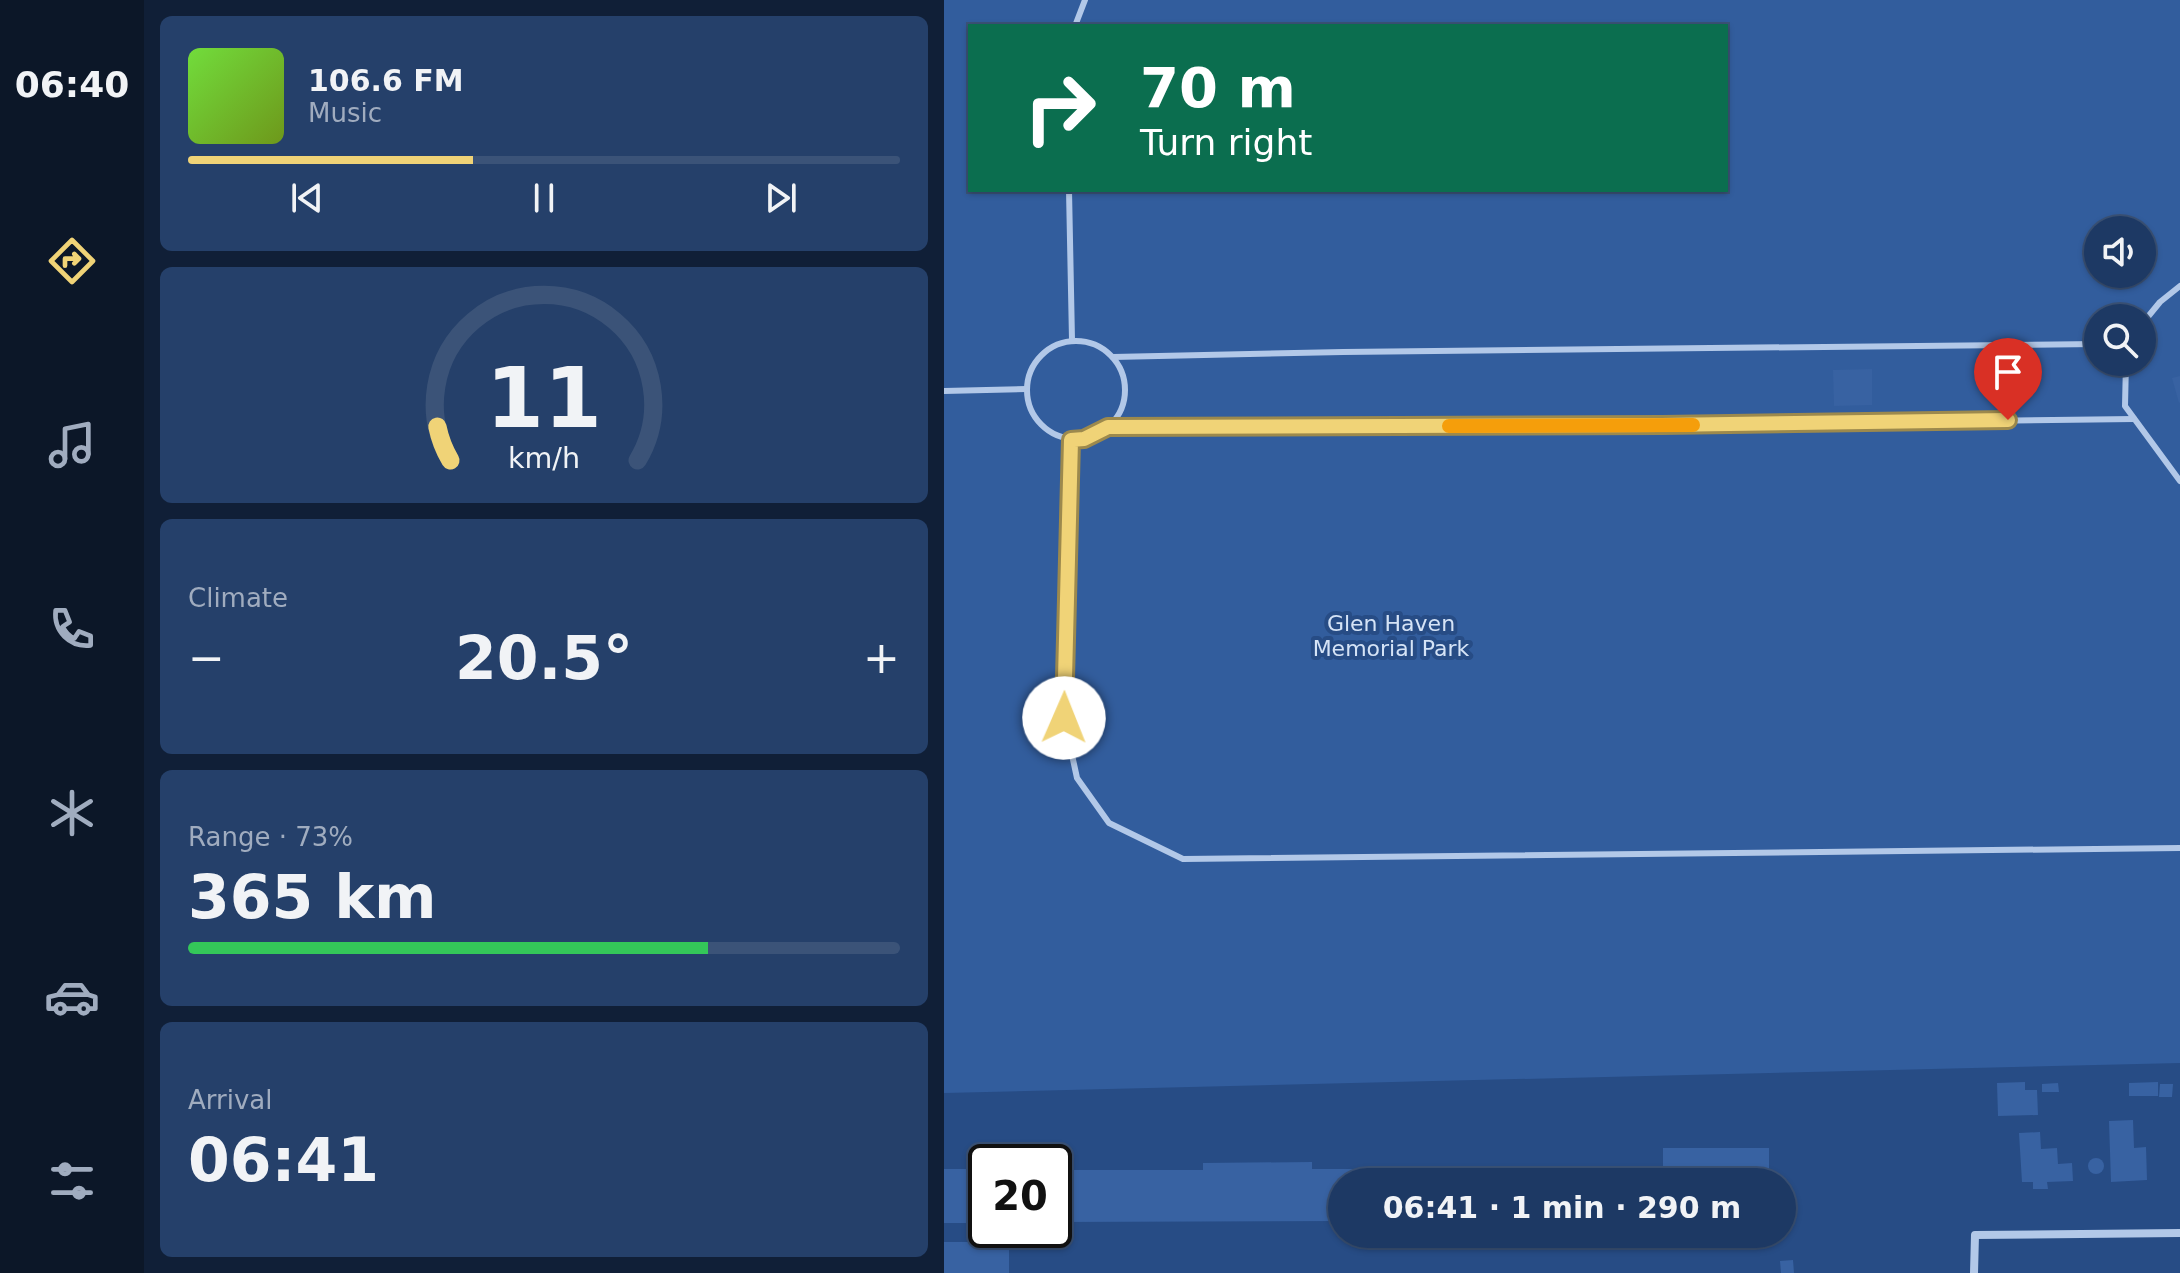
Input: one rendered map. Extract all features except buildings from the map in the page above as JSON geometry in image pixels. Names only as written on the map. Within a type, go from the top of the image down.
[{"type":"street","points":[[1974,1273],[1975,1235],[2180,1233]]},
{"type":"lane","points":[[1076,24],[1085,0]]},
{"type":"lane","points":[[1069,192],[1072,340]]},
{"type":"lane","points":[[2156,307],[2180,286]]},
{"type":"lane","points":[[1072,340],[1087,341],[1113,357],[1125,385],[1124,401],[1108,427],[1084,439],[1071,440],[1044,429],[1027,404],[1028,375],[1034,362],[1057,343],[1072,340]]},
{"type":"lane","points":[[1113,357],[2084,344]]},
{"type":"lane","points":[[2126,376],[2125,406],[2180,481]]},
{"type":"lane","points":[[944,391],[1026,389]]},
{"type":"lane","points":[[1108,427],[2134,419]]},
{"type":"lane","points":[[1071,440],[1064,718],[1077,778],[1109,823],[1183,859],[2180,848]]},
{"type":"green space","name":"Glen Haven Memorial Park","points":[[944,0],[2180,0],[2180,1063],[944,1093]]},
{"type":"slow traffic","points":[[1449,426],[1693,425]]},
{"type":"route","points":[[1064,718],[1071,440],[1097,435],[1108,427],[2008,420]]}]
